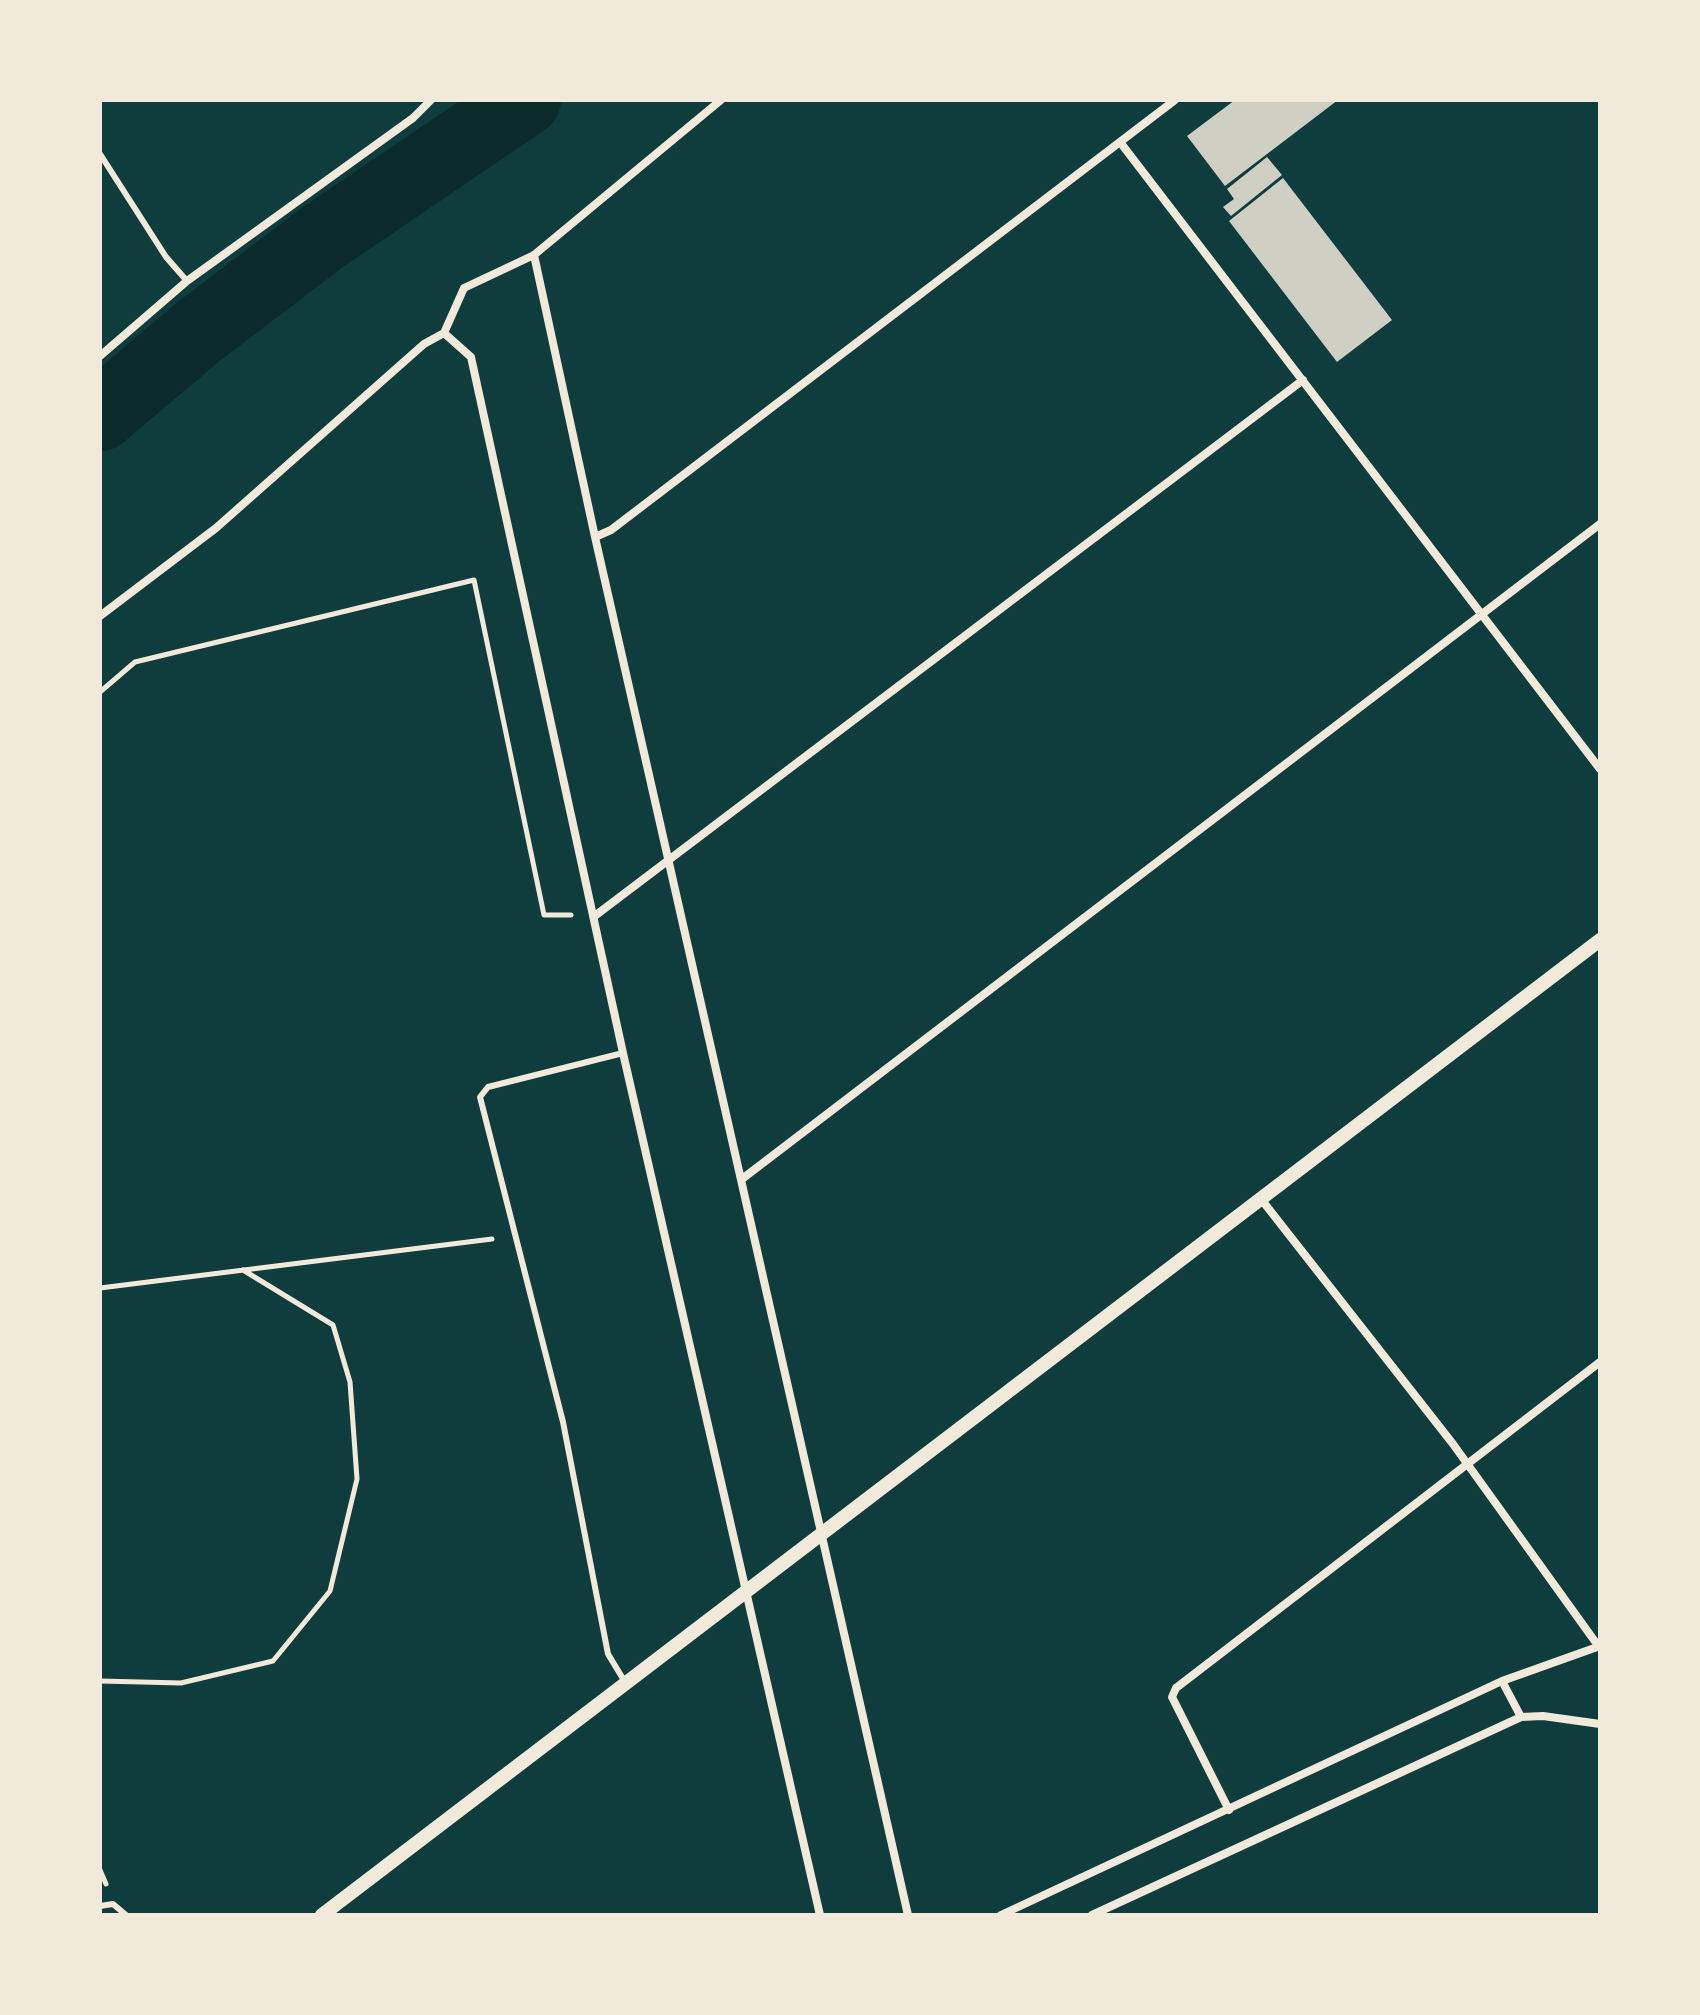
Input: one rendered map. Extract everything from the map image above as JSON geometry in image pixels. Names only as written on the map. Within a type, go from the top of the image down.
[{"type":"street","points":[[100,356],[187,281],[413,118],[431,100]]},
{"type":"street","points":[[100,616],[216,528],[424,344],[444,333],[464,288],[534,255],[721,100]]},
{"type":"street","points":[[595,537],[611,530],[1175,100]]},
{"type":"street","points":[[1120,142],[1600,769]]},
{"type":"street","points":[[534,255],[595,537],[908,1915]]},
{"type":"street","points":[[444,333],[471,357],[596,915],[623,1053],[820,1915]]},
{"type":"street","points":[[596,915],[1303,380]]},
{"type":"street","points":[[742,1179],[1484,616],[1600,524]]},
{"type":"street","points":[[322,1915],[628,1685],[748,1590],[1600,940]]},
{"type":"street","points":[[1001,1915],[1502,1681],[1600,1646],[1467,1464],[1261,1199]]},
{"type":"street","points":[[1229,1810],[1172,1697],[1176,1688],[1600,1362]]},
{"type":"street","points":[[1502,1681],[1521,1717]]},
{"type":"street","points":[[1092,1915],[1521,1717],[1543,1716],[1600,1724]]},
{"type":"lane","points":[[100,154],[166,257],[187,281]]},
{"type":"lane","points":[[623,1053],[488,1087],[480,1097],[563,1422],[608,1654],[628,1685]]},
{"type":"lane","points":[[100,1906],[113,1904],[126,1915]]},
{"type":"path","points":[[100,692],[135,662],[474,580],[544,915],[596,915]]},
{"type":"path","points":[[100,1288],[516,1236]]},
{"type":"path","points":[[100,1681],[181,1683],[273,1661],[330,1591],[357,1479],[350,1382],[333,1325],[243,1270]]},
{"type":"building","points":[[1235,100],[1338,100],[1225,186],[1187,136]]},
{"type":"building","points":[[1267,157],[1282,175],[1231,216],[1223,207],[1234,199],[1227,189]]},
{"type":"building","points":[[1283,178],[1392,320],[1337,362],[1229,221]]},
{"type":"waterway","points":[[100,415],[198,332],[323,237],[525,100]]}]
